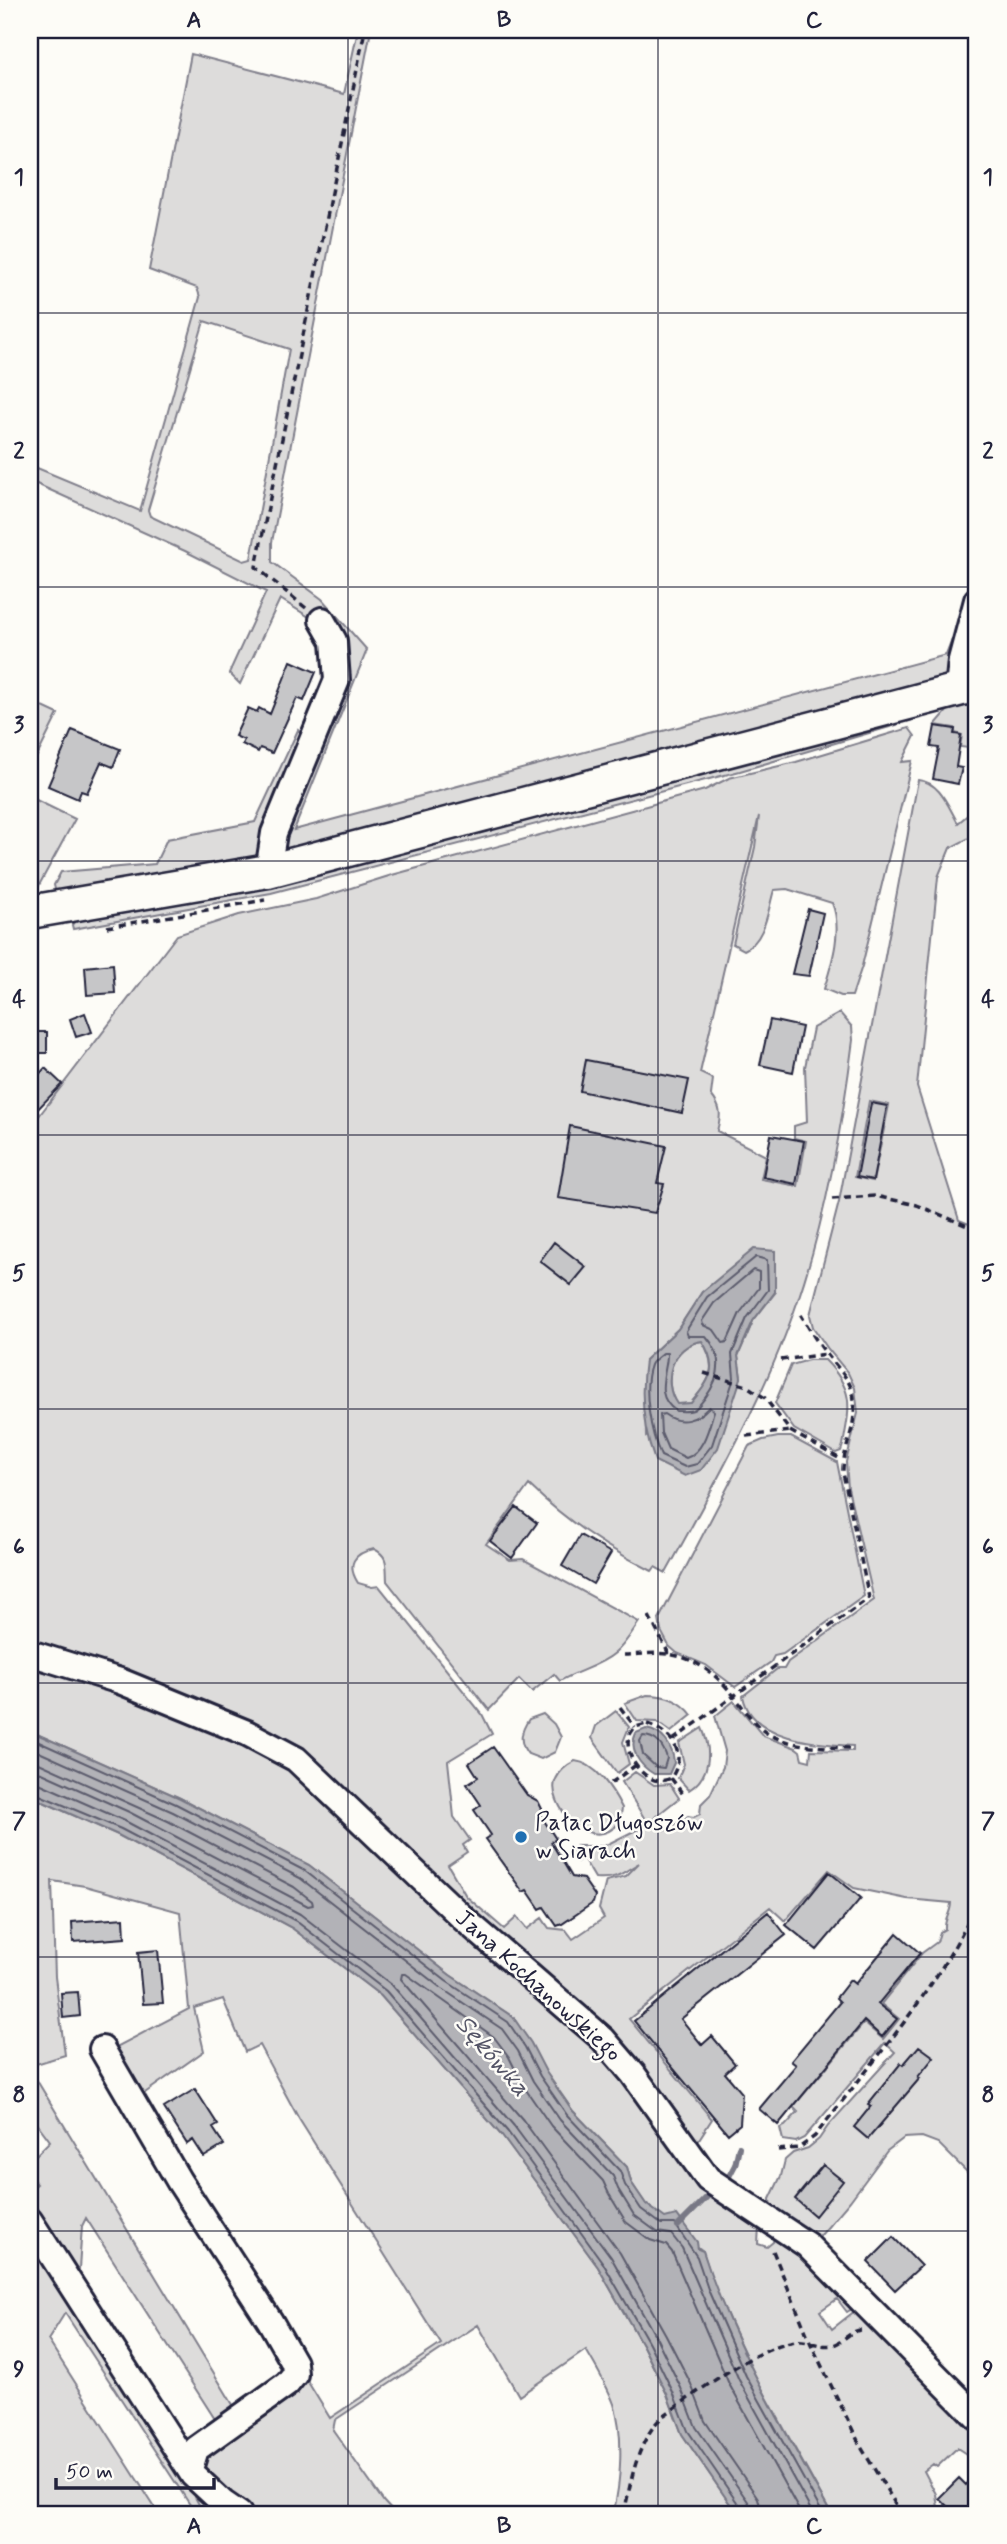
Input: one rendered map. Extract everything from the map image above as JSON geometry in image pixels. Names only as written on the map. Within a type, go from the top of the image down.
[{"type":"main road","points":[[30,912],[268,871],[968,687]]},
{"type":"street","points":[[968,687],[961,660],[977,600]]},
{"type":"street","points":[[268,871],[274,833],[337,680],[334,641],[322,620]]},
{"type":"street","name":"Jana Kochanowskiego","points":[[30,1653],[120,1681],[247,1733],[296,1759],[465,1920],[603,2039],[633,2074],[708,2179],[807,2245],[977,2417]]},
{"type":"street","points":[[102,2049],[179,2181],[270,2321],[294,2363],[295,2374],[287,2384],[196,2449],[190,2469]]},
{"type":"street","points":[[30,2221],[190,2469],[223,2503],[239,2514]]},
{"type":"path","points":[[322,620],[256,567],[366,30]]},
{"type":"path","points":[[832,1199],[875,1196],[907,1203],[977,1230]]},
{"type":"path","points":[[673,1740],[869,1598],[844,1488],[842,1460],[851,1437],[855,1412],[852,1390],[845,1373],[827,1354],[801,1315]]},
{"type":"path","points":[[781,1360],[827,1354]]},
{"type":"path","points":[[704,1373],[747,1387],[765,1398],[790,1431],[842,1460]]},
{"type":"path","points":[[746,1436],[790,1431]]},
{"type":"path","points":[[649,1616],[668,1654]]},
{"type":"path","points":[[624,1656],[668,1654],[695,1663],[714,1675],[756,1725],[769,1735],[795,1744],[849,1748]]},
{"type":"path","points":[[620,1707],[635,1727]]},
{"type":"path","points":[[647,1724],[660,1729],[673,1740],[678,1754],[678,1768],[671,1778],[660,1781],[647,1777],[636,1766],[629,1751],[629,1737],[635,1727],[647,1724]]},
{"type":"path","points":[[611,1783],[636,1766]]},
{"type":"path","points":[[671,1778],[685,1797]]},
{"type":"path","points":[[571,1852],[578,1862]]},
{"type":"path","points":[[778,2150],[799,2148],[815,2136],[922,2000],[945,1966],[977,1902]]},
{"type":"path","points":[[768,2218],[767,2231],[774,2257],[811,2344],[862,2447],[896,2505]]},
{"type":"path","points":[[624,2514],[640,2454],[651,2427],[663,2416],[758,2354],[797,2340],[821,2346],[836,2344],[853,2330],[894,2332]]},
{"type":"shaded area","points":[[358,30],[371,30],[272,542],[272,562],[322,599],[367,650],[294,830],[946,655],[964,609],[977,562],[977,581],[952,675],[279,858],[276,848],[341,677],[317,622],[280,599],[240,684],[229,673],[266,592],[185,551],[30,481],[30,465],[140,511],[200,297],[197,288],[149,270],[191,54],[344,94]],"holes":[[[204,321],[289,349],[251,559],[244,561],[150,516],[148,510]]]},
{"type":"shaded area","points":[[30,701],[58,714],[30,770]]},
{"type":"shaded area","points":[[977,702],[977,749],[960,747],[962,735],[955,733],[955,728],[935,725],[948,710]]},
{"type":"shaded area","points":[[907,718],[910,721],[740,771],[271,893],[73,929],[72,925],[78,916]]},
{"type":"shaded area","points":[[909,728],[915,736],[902,762],[912,761],[862,966],[852,996],[841,996],[824,989],[836,935],[837,924],[832,903],[787,889],[774,890],[765,924],[757,940],[744,950],[733,944],[755,847],[759,816],[700,1073],[713,1079],[711,1095],[720,1112],[717,1131],[766,1156],[761,1179],[798,1186],[806,1141],[794,1138],[794,1126],[807,1122],[805,1067],[813,1028],[840,1013],[852,1027],[853,1040],[832,1172],[817,1237],[798,1300],[755,1404],[684,1541],[666,1573],[655,1567],[652,1571],[587,1533],[529,1485],[486,1544],[510,1560],[523,1559],[639,1622],[622,1646],[602,1661],[560,1681],[554,1674],[532,1692],[519,1679],[489,1710],[387,1581],[386,1562],[382,1555],[374,1549],[361,1553],[354,1560],[353,1570],[358,1583],[379,1586],[482,1714],[492,1734],[448,1761],[454,1817],[470,1840],[463,1845],[467,1852],[448,1865],[466,1896],[504,1929],[517,1917],[527,1929],[542,1918],[549,1928],[566,1930],[573,1939],[604,1918],[599,1909],[606,1881],[626,1876],[639,1863],[614,1877],[595,1878],[576,1846],[604,1846],[648,1824],[622,1782],[635,1772],[654,1785],[670,1784],[679,1798],[655,1817],[656,1828],[667,1830],[688,1816],[700,1814],[701,1804],[710,1795],[723,1767],[725,1751],[715,1716],[734,1701],[763,1736],[796,1748],[802,1759],[810,1761],[811,1750],[853,1751],[853,1746],[805,1741],[772,1731],[749,1711],[743,1696],[777,1669],[784,1669],[788,1662],[874,1600],[848,1488],[846,1462],[858,1413],[855,1388],[848,1373],[813,1327],[810,1315],[839,1202],[918,780],[938,790],[958,823],[977,811],[977,834],[950,848],[938,877],[917,1087],[959,1220],[977,1227],[977,2182],[938,2143],[922,2137],[904,2138],[887,2151],[821,2235],[813,2236],[771,2210],[770,2199],[785,2160],[819,2139],[895,2052],[885,2043],[804,2138],[796,2142],[783,2140],[780,2128],[798,2112],[793,2107],[864,2023],[883,2039],[899,2019],[881,2004],[922,1953],[937,1942],[940,1932],[945,1929],[951,1903],[907,1899],[854,1888],[829,1870],[785,1921],[770,1907],[629,2019],[712,2119],[694,2147],[664,2104],[294,1764],[566,2015],[759,2225],[758,2244],[767,2247],[773,2242],[774,2235],[779,2235],[855,2307],[847,2312],[837,2299],[820,2311],[832,2329],[856,2310],[977,2425],[977,2461],[957,2448],[937,2467],[933,2464],[924,2471],[936,2494],[939,2514],[831,2514],[753,2372],[715,2289],[703,2251],[646,2205],[631,2182],[627,2167],[573,2111],[546,2073],[513,2017],[450,1975],[309,1865],[180,1798],[30,1731],[30,1124],[32,1125],[177,935],[239,915],[316,899],[392,875],[705,790],[729,778],[796,762]],"holes":[[[869,1101],[889,1105],[873,1181],[855,1177]],[[702,1292],[775,1293],[753,1321],[738,1356],[741,1378],[646,1437],[645,1360],[678,1329]]]},
{"type":"shaded area","points":[[298,730],[308,739],[260,856],[253,864],[57,898],[54,885],[61,872],[155,864],[167,839],[255,822]]},
{"type":"shaded area","points":[[30,797],[75,819],[38,887],[38,902],[30,903]]},
{"type":"shaded area","points":[[702,1341],[710,1359],[710,1374],[691,1403],[677,1405],[670,1385],[672,1365],[683,1349]]},
{"type":"shaded area","points":[[809,1360],[825,1360],[846,1390],[847,1420],[841,1451],[836,1453],[794,1429],[775,1403],[791,1365]]},
{"type":"shaded area","points":[[778,1437],[791,1437],[837,1462],[864,1596],[783,1654],[774,1656],[771,1662],[735,1687],[706,1665],[677,1653],[669,1646],[661,1631],[659,1619],[749,1446]]},
{"type":"shaded area","points":[[647,1695],[672,1699],[692,1715],[671,1732],[657,1722],[637,1721],[625,1703]]},
{"type":"shaded area","points":[[616,1711],[629,1727],[623,1742],[629,1764],[617,1773],[592,1738],[596,1726]]},
{"type":"shaded area","points":[[543,1714],[554,1724],[561,1737],[555,1752],[541,1759],[528,1754],[522,1736],[529,1719]]},
{"type":"shaded area","points":[[702,1728],[708,1762],[702,1778],[689,1790],[678,1778],[684,1764],[679,1743]]},
{"type":"shaded area","points":[[575,1761],[597,1772],[622,1808],[620,1822],[608,1831],[595,1834],[583,1830],[563,1812],[557,1800],[554,1789],[556,1779],[564,1768]]},
{"type":"shaded area","points":[[30,1796],[118,1835],[292,1928],[381,1996],[502,2136],[598,2267],[643,2346],[667,2394],[682,2434],[737,2514],[613,2514],[620,2459],[617,2416],[608,2390],[586,2350],[519,2396],[478,2325],[335,2420],[333,2430],[395,2514],[249,2514],[214,2490],[198,2460],[300,2369],[330,2418],[441,2344],[299,2119],[259,2045],[245,2052],[223,1999],[194,2008],[204,2051],[135,2100],[97,2057],[189,2009],[180,1912],[85,1886],[52,1881],[55,1977],[65,2055],[30,2066]]},
{"type":"shaded area","points":[[30,2069],[238,2413],[220,2427],[86,2218],[82,2226],[78,2283],[30,2212],[30,2190],[37,2184],[30,2176],[30,2161],[50,2141],[30,2114]]},
{"type":"shaded area","points":[[30,2227],[199,2494],[195,2497],[204,2514],[196,2514],[65,2313],[48,2340],[159,2514],[30,2514]]},
{"type":"water","points":[[754,1249],[775,1251],[775,1292],[753,1321],[738,1356],[741,1378],[718,1448],[701,1470],[685,1476],[655,1461],[645,1423],[643,1373],[645,1360],[678,1329],[702,1292]],"holes":[[[702,1341],[711,1367],[707,1381],[691,1403],[677,1404],[670,1385],[672,1365],[683,1349],[692,1344]]]},
{"type":"water","points":[[646,1729],[662,1737],[672,1751],[674,1763],[669,1774],[654,1774],[644,1767],[637,1757],[634,1739],[636,1733]]},
{"type":"water","name":"Sękówka","points":[[30,1731],[180,1798],[309,1865],[450,1975],[513,2017],[573,2111],[627,2167],[631,2182],[646,2204],[665,2218],[677,2215],[697,2242],[698,2249],[703,2251],[744,2353],[831,2514],[737,2514],[682,2434],[667,2394],[643,2346],[598,2267],[502,2136],[381,1996],[292,1928],[118,1835],[30,1796]]},
{"type":"building","points":[[291,661],[316,672],[304,701],[297,698],[272,753],[260,748],[258,752],[242,744],[244,740],[235,736],[248,708],[257,712],[259,708],[270,714]]},
{"type":"building","points":[[935,726],[955,729],[954,734],[961,735],[956,767],[962,768],[958,784],[933,779],[939,748],[931,747]]},
{"type":"building","points":[[72,730],[120,749],[113,767],[101,762],[87,793],[81,791],[78,799],[48,786]]},
{"type":"building","points":[[808,909],[823,913],[809,976],[792,974]]},
{"type":"building","points":[[113,964],[115,993],[87,995],[85,967]]},
{"type":"building","points":[[85,1013],[92,1032],[76,1037],[70,1019]]},
{"type":"building","points":[[770,1020],[802,1027],[793,1072],[760,1065]]},
{"type":"building","points":[[30,1032],[47,1032],[47,1053],[30,1053]]},
{"type":"building","points":[[586,1060],[689,1080],[682,1113],[580,1091]]},
{"type":"building","points":[[45,1068],[62,1084],[30,1117],[30,1084]]},
{"type":"building","points":[[871,1103],[887,1106],[873,1180],[857,1177]]},
{"type":"building","points":[[570,1126],[666,1146],[657,1183],[664,1184],[655,1213],[558,1198]]},
{"type":"building","points":[[771,1135],[804,1141],[796,1184],[763,1177]]},
{"type":"building","points":[[554,1242],[586,1267],[571,1285],[540,1261]]},
{"type":"building","points":[[516,1507],[537,1523],[512,1558],[490,1541]]},
{"type":"building","points":[[580,1535],[611,1553],[593,1584],[562,1566]]},
{"type":"building","name":"Pałac Długoszów w Siarach","points":[[493,1747],[527,1795],[538,1801],[542,1809],[541,1816],[556,1839],[551,1842],[572,1877],[583,1879],[595,1896],[593,1903],[557,1926],[544,1907],[540,1909],[527,1890],[523,1892],[485,1839],[491,1835],[474,1810],[481,1805],[467,1784],[478,1777],[469,1763]]},
{"type":"building","points":[[829,1872],[861,1898],[817,1950],[786,1925]]},
{"type":"building","points":[[768,1912],[786,1935],[681,2019],[702,2045],[712,2036],[735,2064],[725,2073],[742,2093],[740,2124],[728,2134],[634,2021]]},
{"type":"building","points":[[124,1918],[125,1938],[73,1942],[72,1922]]},
{"type":"building","points":[[897,1933],[920,1953],[878,2004],[897,2019],[882,2037],[864,2021],[778,2125],[759,2109],[796,2065],[791,2061],[840,2002],[836,1998],[850,1980],[855,1984]]},
{"type":"building","points":[[158,1950],[163,2003],[143,2004],[138,1952]]},
{"type":"building","points":[[78,1992],[80,2016],[63,2018],[61,1993]]},
{"type":"building","points":[[919,2046],[934,2057],[918,2077],[920,2078],[868,2139],[854,2127],[871,2106],[868,2104],[901,2063],[903,2065]]},
{"type":"building","points":[[195,2089],[218,2125],[213,2128],[224,2145],[204,2157],[193,2140],[187,2144],[164,2108]]},
{"type":"building","points":[[823,2165],[843,2181],[815,2216],[795,2199]]},
{"type":"building","points":[[893,2237],[921,2266],[895,2290],[868,2262]]},
{"type":"building","points":[[977,2474],[977,2514],[955,2514],[939,2498],[959,2478],[966,2485]]},
{"type":"waterway","points":[[726,2182],[735,2165],[739,2147]]},
{"type":"waterway","points":[[678,2226],[711,2193]]},
{"type":"place","name":"Pałac Długoszów w Siarach","points":[[521,1837]]}]
